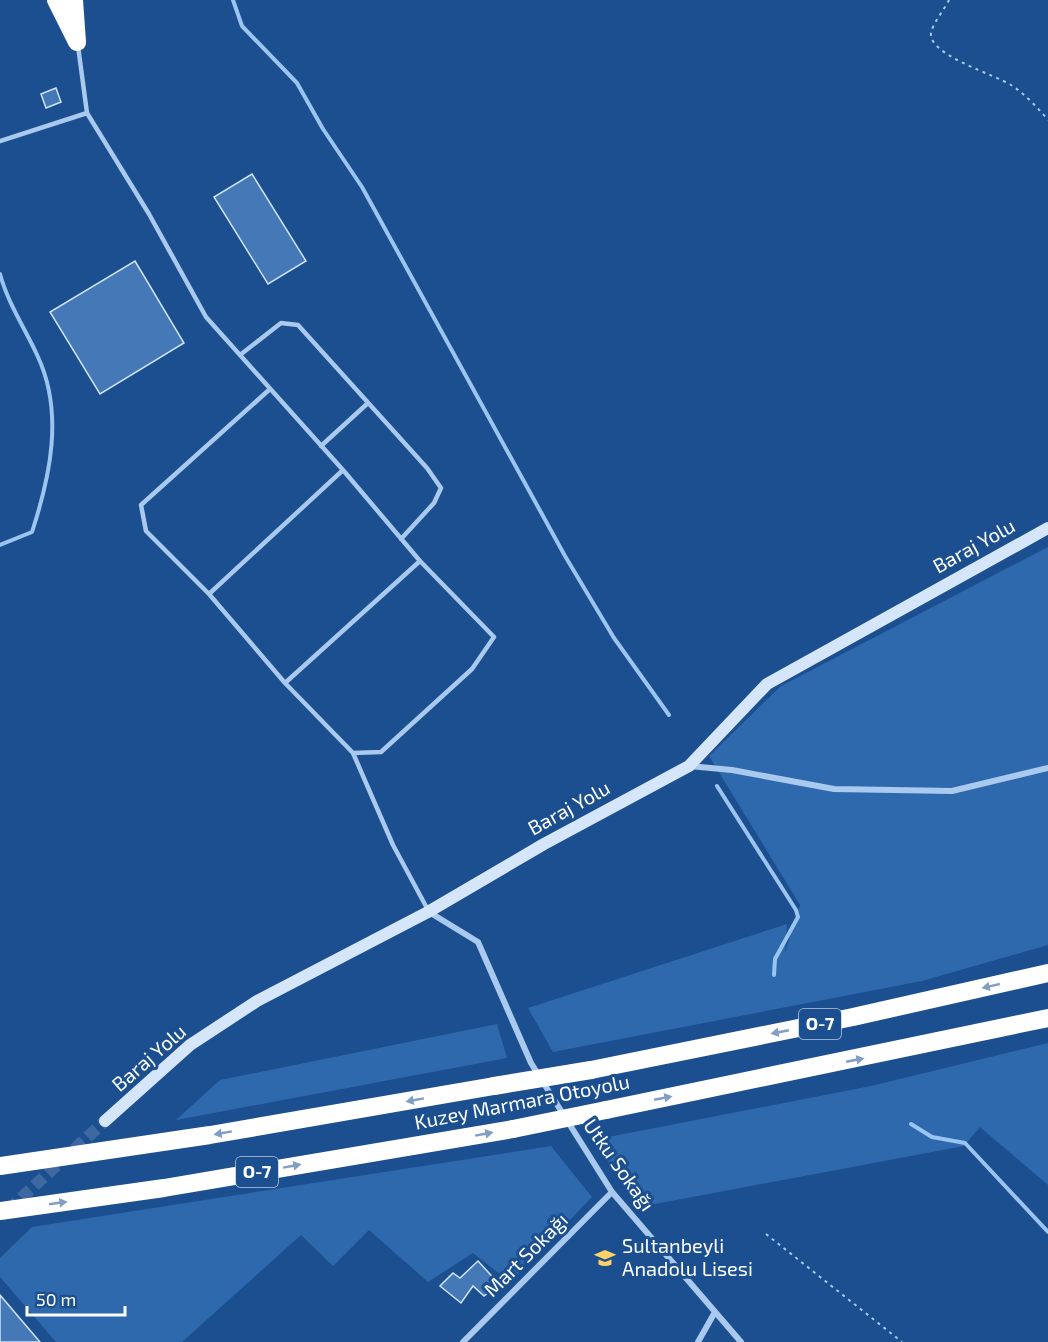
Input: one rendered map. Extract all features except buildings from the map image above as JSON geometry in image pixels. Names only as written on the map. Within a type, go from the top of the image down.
[{"type":"highway","points":[[56,0],[77,42]]},
{"type":"highway","points":[[74,0],[77,42]]},
{"type":"highway","name":"Kuzey Marmara Otoyolu","points":[[0,1166],[210,1135],[591,1070],[853,1017],[1048,973]]},
{"type":"highway","name":"Kuzey Marmara Otoyolu","points":[[0,1211],[164,1188],[513,1129],[871,1057],[1048,1018]]},
{"type":"street","name":"Baraj Yolu","points":[[105,1121],[190,1046],[257,1001],[428,912],[544,844],[688,766],[768,684],[1048,528]]},
{"type":"street","points":[[688,766],[732,770],[834,789],[952,791],[1048,768]]},
{"type":"street","name":"Utku Sokağı","points":[[428,912],[478,942],[531,1063],[612,1191],[741,1342]]},
{"type":"street","name":"Mart Sokağı","points":[[463,1342],[612,1191]]},
{"type":"street","points":[[698,1342],[715,1312]]},
{"type":"lane","points":[[77,42],[87,113],[149,214],[206,317],[343,470],[420,561],[494,637],[472,669],[381,752],[352,753]]},
{"type":"lane","points":[[0,141],[87,113]]},
{"type":"lane","points":[[240,355],[281,322],[298,325],[427,468],[441,488],[434,503],[401,539]]},
{"type":"lane","points":[[270,389],[141,505],[146,531],[209,594],[285,683],[352,753],[393,845],[428,912]]},
{"type":"lane","points":[[321,446],[368,403]]},
{"type":"lane","points":[[209,594],[343,470]]},
{"type":"lane","points":[[285,683],[420,561]]},
{"type":"path","points":[[949,0],[931,33],[933,42],[954,59],[1010,84],[1048,120]]},
{"type":"path","points":[[766,1234],[902,1342]]},
{"type":"shaded area","points":[[1048,547],[1048,945],[922,981],[553,1052],[528,1008],[787,924],[785,953],[800,905],[709,756],[781,686]]},
{"type":"shaded area","points":[[497,1024],[507,1058],[176,1120],[220,1080]]},
{"type":"shaded area","points":[[1048,1043],[1048,1185],[980,1127],[964,1146],[639,1207],[593,1140],[871,1086]]},
{"type":"shaded area","points":[[551,1146],[592,1197],[510,1282],[473,1253],[428,1282],[369,1230],[333,1266],[301,1235],[182,1342],[56,1342],[0,1277],[0,1258],[32,1227]]},
{"type":"waterway","points":[[233,0],[242,26],[297,83],[323,129],[362,187],[565,556],[614,638],[669,715]]},
{"type":"waterway","points":[[0,274],[46,378],[51,400],[52,422],[49,467],[32,532],[0,545]]},
{"type":"waterway","points":[[717,786],[796,910],[798,917],[775,959],[774,975]]},
{"type":"waterway","points":[[911,1124],[932,1137],[965,1143],[1048,1232]]},
{"type":"tunnel","points":[[8,1210],[105,1121]]},
{"type":"place","name":"Sultanbeyli Anadolu Lisesi","points":[[605,1258]]}]
